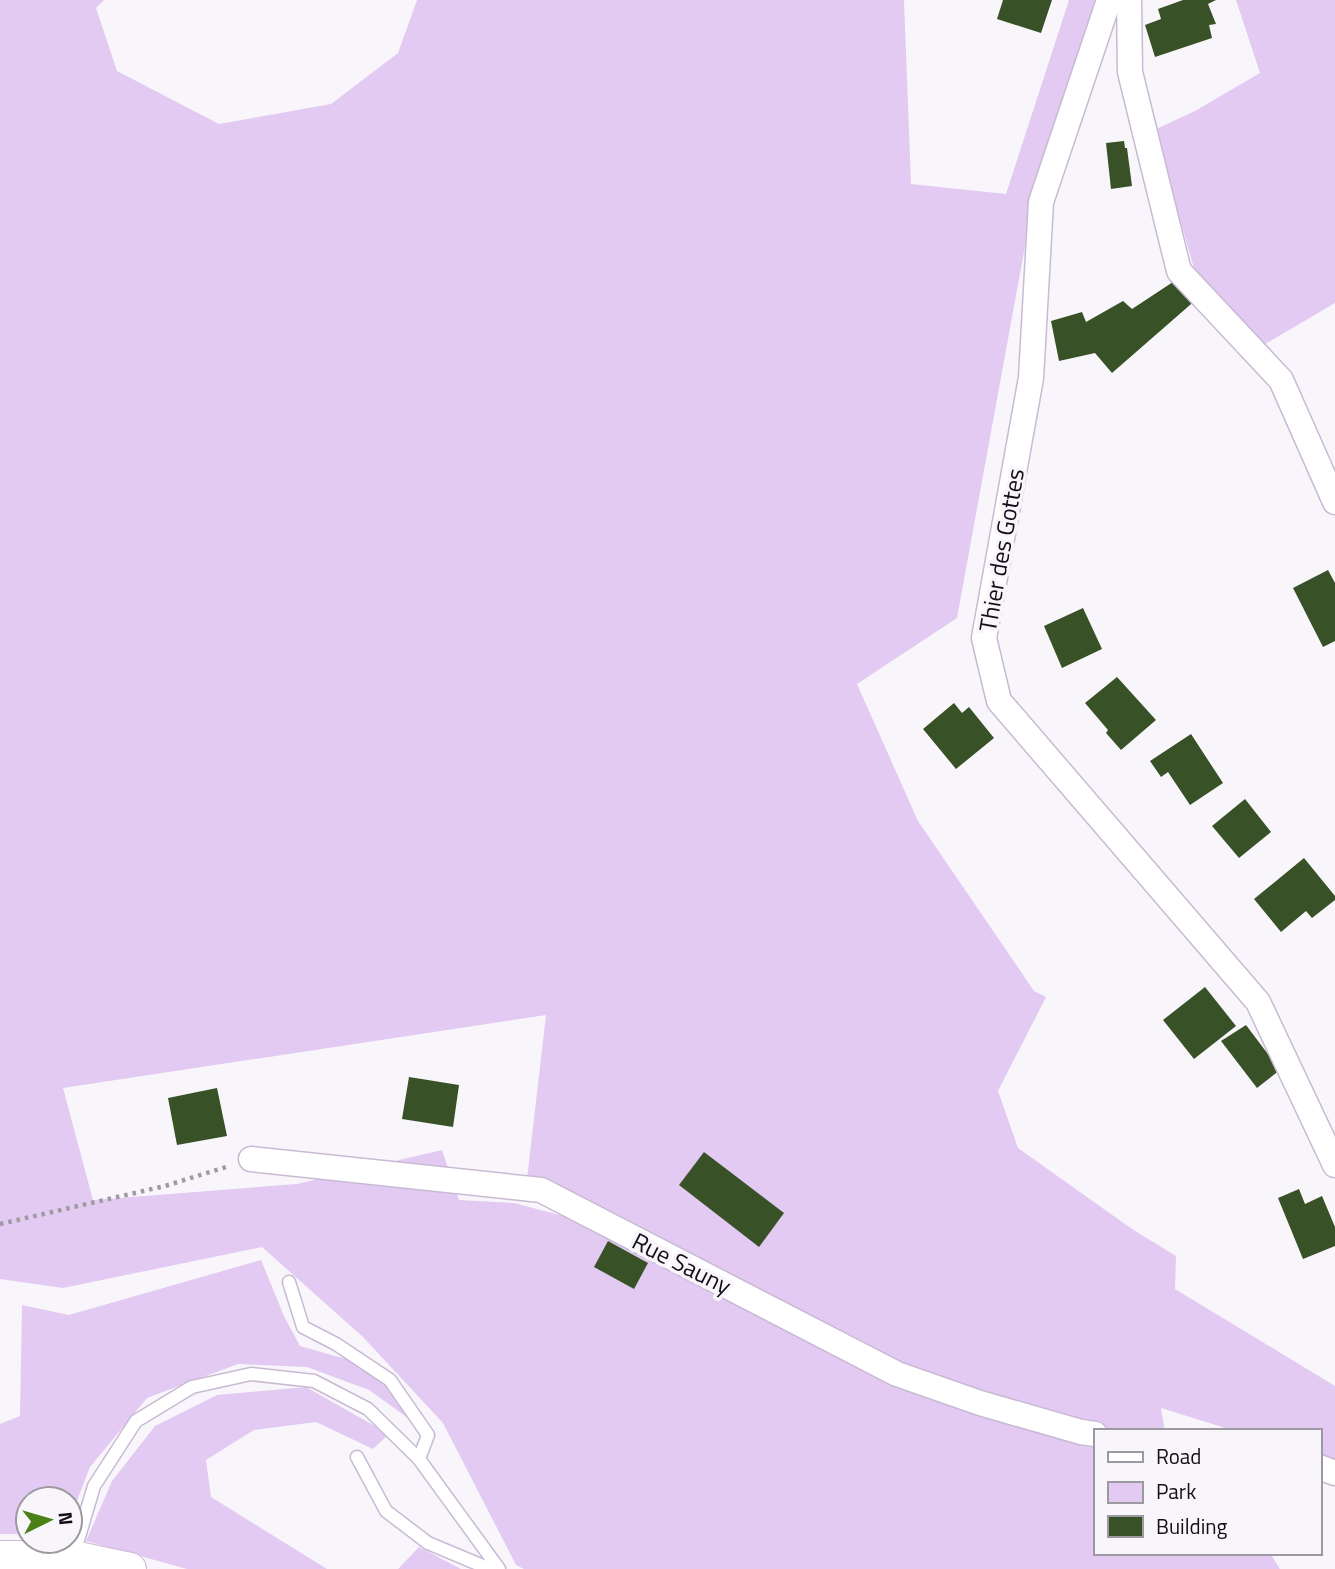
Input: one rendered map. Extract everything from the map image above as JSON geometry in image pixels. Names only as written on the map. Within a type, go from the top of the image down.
[{"type":"street","name":"Thier des Gottes","points":[[1109,0],[1041,202],[1031,378],[984,638],[999,701],[1258,1002],[1335,1165]]},
{"type":"street","points":[[1129,0],[1130,72],[1179,271],[1281,380],[1335,502]]},
{"type":"street","name":"Rue Sauny","points":[[251,1159],[541,1190],[897,1374],[980,1403],[1094,1434]]},
{"type":"street","points":[[0,1557],[73,1557],[130,1569]]},
{"type":"lane","points":[[289,1282],[303,1327],[336,1343],[390,1380],[428,1435],[419,1460]]},
{"type":"lane","points":[[73,1557],[94,1486],[136,1421],[192,1387],[251,1374],[314,1381],[368,1409],[419,1460],[499,1569]]},
{"type":"lane","points":[[357,1457],[386,1511],[428,1543],[490,1569]]},
{"type":"path","points":[[0,1224],[165,1186],[251,1159]]},
{"type":"green space","points":[[0,0],[104,0],[96,8],[117,71],[219,124],[331,104],[398,53],[417,0],[904,0],[911,184],[1006,194],[1069,0],[1096,0],[1034,197],[957,618],[857,684],[918,821],[1034,991],[1046,997],[998,1091],[1018,1148],[1132,1229],[1176,1256],[1175,1289],[1335,1386],[1335,1464],[1321,1457],[1321,1429],[1229,1429],[1161,1408],[1165,1429],[1094,1429],[1094,1555],[1271,1555],[1280,1569],[524,1569],[516,1565],[443,1423],[363,1337],[262,1247],[63,1288],[0,1279]],"holes":[[[546,1015],[527,1179],[575,1219],[514,1203],[459,1200],[442,1150],[297,1184],[93,1200],[63,1088]]]},
{"type":"green space","points":[[1236,0],[1335,0],[1335,303],[1260,347],[1194,268],[1154,130],[1195,111],[1260,73]]},
{"type":"green space","points":[[261,1260],[284,1316],[300,1346],[353,1361],[389,1388],[415,1423],[369,1390],[307,1367],[238,1364],[147,1398],[90,1467],[83,1485],[14,1485],[14,1534],[0,1534],[0,1424],[20,1416],[22,1305],[69,1315]]},
{"type":"green space","points":[[306,1387],[389,1434],[373,1449],[316,1422],[254,1430],[206,1460],[211,1497],[327,1569],[187,1569],[86,1541],[112,1481],[155,1426],[217,1395]]},
{"type":"green space","points":[[419,1547],[461,1569],[398,1569]]},
{"type":"building","points":[[1003,0],[1052,0],[1041,33],[997,19]]},
{"type":"building","points":[[1183,0],[1216,0],[1208,4],[1216,24],[1209,25],[1212,38],[1155,57],[1145,25],[1161,19],[1158,9]]},
{"type":"building","points":[[1124,141],[1132,186],[1111,189],[1106,143]]},
{"type":"building","points":[[1179,278],[1198,298],[1112,373],[1095,353],[1059,361],[1051,321],[1082,312],[1086,322],[1123,301],[1132,309]]},
{"type":"building","points":[[1328,570],[1335,583],[1335,641],[1323,647],[1293,588]]},
{"type":"building","points":[[1083,608],[1102,649],[1062,668],[1044,626]]},
{"type":"building","points":[[1117,677],[1156,720],[1121,750],[1085,703]]},
{"type":"building","points":[[954,703],[962,713],[969,707],[994,738],[956,769],[923,729]]},
{"type":"building","points":[[1191,734],[1223,783],[1190,805],[1168,772],[1161,777],[1150,761]]},
{"type":"building","points":[[1245,799],[1271,832],[1239,858],[1212,826]]},
{"type":"building","points":[[1304,858],[1335,896],[1335,900],[1312,918],[1306,911],[1281,932],[1254,899]]},
{"type":"building","points":[[1205,987],[1236,1026],[1194,1059],[1163,1020]]},
{"type":"building","points":[[1246,1025],[1280,1070],[1257,1088],[1221,1041]]},
{"type":"building","points":[[409,1077],[459,1085],[453,1127],[402,1119]]},
{"type":"building","points":[[217,1088],[227,1136],[177,1145],[168,1098]]},
{"type":"building","points":[[704,1152],[784,1213],[759,1247],[679,1185]]},
{"type":"building","points":[[1299,1189],[1305,1204],[1322,1196],[1335,1227],[1335,1246],[1303,1259],[1278,1198]]},
{"type":"building","points":[[608,1241],[648,1263],[634,1289],[594,1267]]}]
